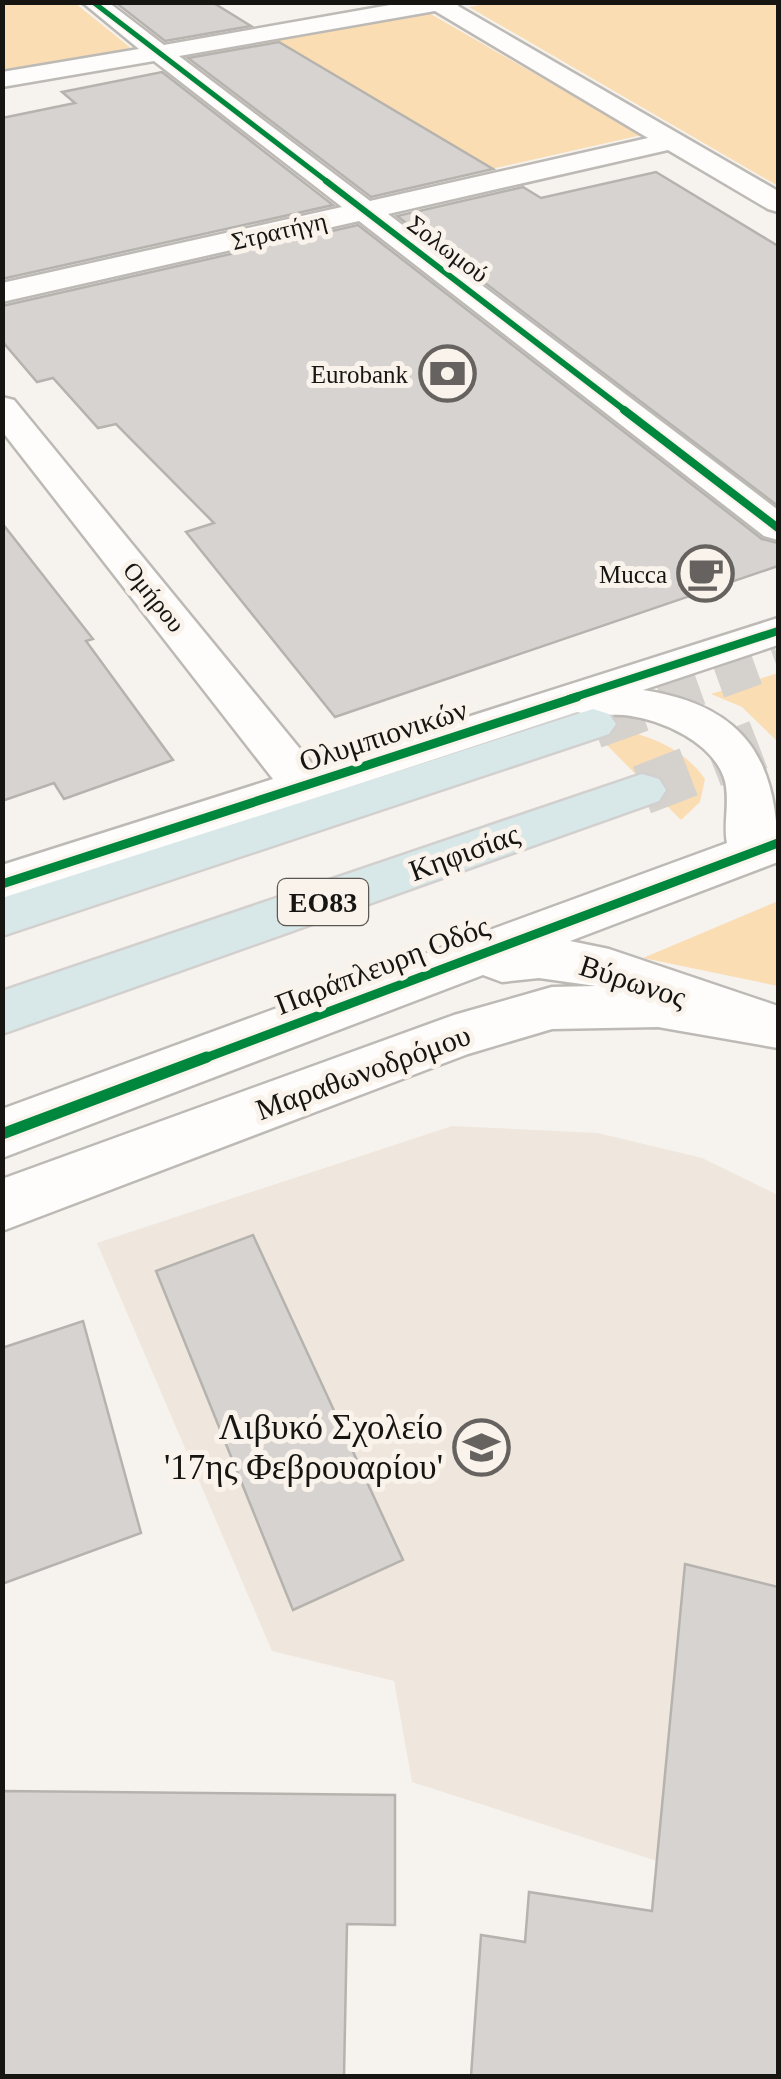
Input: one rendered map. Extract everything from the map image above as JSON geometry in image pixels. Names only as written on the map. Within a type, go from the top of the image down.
[{"type":"main road","points":[[2,917],[575,714]]},
{"type":"main road","name":"Κηφισίας","points":[[2,1013],[642,790]]},
{"type":"street","name":"Σολωμού","points":[[93,2],[778,528]]},
{"type":"street","points":[[2,80],[441,3],[778,203]]},
{"type":"street","name":"Στρατήγη","points":[[2,293],[672,142]]},
{"type":"street","name":"Ομήρου","points":[[2,407],[305,786]]},
{"type":"street","name":"Ολυμπιονικών","points":[[2,884],[305,786],[575,714],[777,632]]},
{"type":"street","points":[[575,714],[604,700],[652,705],[696,722],[730,748],[751,780],[769,834]]},
{"type":"street","name":"Παράπλευρη Οδός","points":[[2,1134],[706,870],[769,834]]},
{"type":"street","name":"Βύρωνος","points":[[425,976],[513,960],[558,958],[594,963],[656,982],[758,1023]]},
{"type":"street","name":"Μαραθωνοδρόμου","points":[[2,1205],[454,1037],[552,1008],[658,1006],[758,1023]]},
{"type":"shaded area","points":[[498,2],[778,3],[778,186],[469,7]]},
{"type":"shaded area","points":[[3,3],[75,3],[137,53],[3,77]]},
{"type":"shaded area","points":[[429,13],[642,135],[372,196],[187,57]]},
{"type":"shaded area","points":[[778,673],[778,742],[742,707],[711,694]]},
{"type":"shaded area","points":[[625,730],[670,747],[705,779],[700,802],[681,820],[593,731]]},
{"type":"shaded area","points":[[778,901],[778,986],[643,958]]},
{"type":"shaded area","name":"Λιβυκό Σχολείο '17ης Φεβρουαρίου'","points":[[452,1126],[598,1133],[702,1158],[778,1195],[778,1900],[412,1782],[394,1681],[272,1651],[97,1243]]},
{"type":"building","points":[[115,2],[212,2],[251,26],[165,41]]},
{"type":"building","points":[[279,42],[493,169],[371,197],[188,58]]},
{"type":"building","points":[[162,72],[333,205],[2,279],[2,118],[75,103],[62,92]]},
{"type":"building","points":[[656,172],[778,246],[778,506],[397,216],[523,187],[541,198]]},
{"type":"building","points":[[358,225],[762,539],[778,543],[778,566],[335,717],[186,532],[214,523],[116,424],[98,428],[53,378],[37,382],[2,341],[2,306]]},
{"type":"building","points":[[2,523],[93,639],[86,641],[173,760],[64,799],[54,783],[2,801]]},
{"type":"building","points":[[253,1235],[403,1560],[293,1610],[156,1271]]},
{"type":"building","points":[[83,1321],[141,1533],[2,1584],[2,1348]]},
{"type":"building","points":[[685,1564],[778,1587],[778,2076],[471,2076],[481,1935],[525,1942],[529,1892],[652,1911]]},
{"type":"building","points":[[2,1791],[395,1795],[395,1925],[347,1924],[344,2076],[2,2076]]},
{"type":"tunnel","points":[[661,699],[778,657]]},
{"type":"tunnel","points":[[593,724],[668,697]]},
{"type":"tunnel","points":[[642,790],[778,737]]},
{"type":"cycle path","points":[[93,2],[778,528]]},
{"type":"cycle path","points":[[2,884],[778,631]]},
{"type":"cycle path","points":[[2,1134],[778,843]]},
{"type":"place","name":"Eurobank","points":[[447,374]]},
{"type":"place","name":"Mucca","points":[[706,574]]},
{"type":"place","name":"Λιβυκό Σχολείο '17ης Φεβρουαρίου'","points":[[482,1447]]}]
